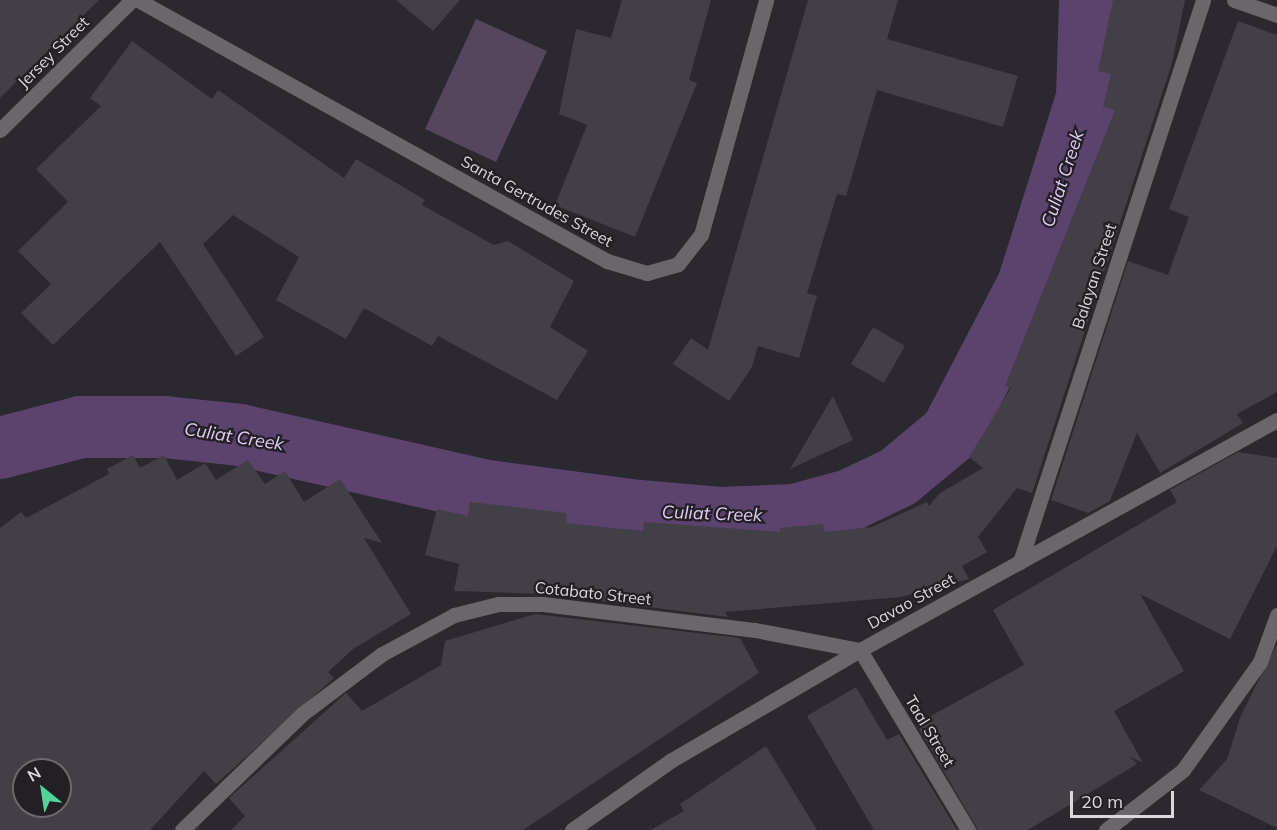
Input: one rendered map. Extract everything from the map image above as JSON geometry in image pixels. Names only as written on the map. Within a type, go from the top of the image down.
[{"type":"street","name":"Jersey Street","points":[[0,130],[132,0]]},
{"type":"street","name":"Santa Gertrudes Street","points":[[138,0],[607,261],[648,273],[678,264],[701,235],[766,0]]},
{"type":"street","name":"Balayan Street","points":[[1020,562],[1203,0]]},
{"type":"street","points":[[1234,0],[1277,15]]},
{"type":"street","name":"Davao Street","points":[[572,830],[670,761],[860,650],[1277,420]]},
{"type":"street","name":"Cotabato Street","points":[[182,830],[302,714],[382,654],[454,615],[498,604],[543,604],[755,630],[860,650]]},
{"type":"street","points":[[1106,830],[1183,770],[1260,662],[1277,615]]},
{"type":"street","name":"Taal Street","points":[[860,650],[968,830]]},
{"type":"shaded area","points":[[476,19],[547,51],[496,162],[425,129]]},
{"type":"building","points":[[0,0],[99,0],[0,98]]},
{"type":"building","points":[[396,0],[460,0],[433,31]]},
{"type":"building","points":[[622,0],[711,0],[689,80],[697,83],[635,237],[555,205],[587,125],[559,114],[576,29],[611,38]]},
{"type":"building","points":[[808,0],[898,0],[887,39],[1018,76],[1003,127],[877,90],[846,196],[837,194],[807,293],[817,296],[799,358],[758,346],[752,367],[729,401],[673,364],[691,338],[708,350]]},
{"type":"building","points":[[1113,0],[1185,0],[1172,63],[1032,493],[1017,488],[978,537],[987,552],[962,566],[969,579],[901,597],[725,612],[728,617],[544,594],[454,591],[459,564],[425,555],[437,509],[468,516],[470,502],[567,513],[566,523],[643,531],[644,522],[780,532],[780,528],[823,524],[824,532],[872,527],[927,502],[929,506],[940,493],[983,468],[969,457],[1011,388],[1005,386],[1115,110],[1103,107],[1111,74],[1098,71]]},
{"type":"building","points":[[1238,21],[1277,35],[1277,392],[1237,414],[1243,423],[1160,473],[1137,433],[1110,501],[1088,513],[1051,500],[1128,261],[1168,275],[1189,217],[1169,209]]},
{"type":"building","points":[[132,41],[212,99],[218,90],[344,178],[356,159],[425,200],[422,205],[494,245],[508,241],[574,281],[550,327],[588,351],[557,400],[438,336],[432,346],[364,308],[346,339],[276,300],[299,257],[233,215],[203,244],[264,337],[236,356],[160,242],[53,345],[21,313],[51,284],[18,251],[68,202],[36,169],[101,106],[90,98]]},
{"type":"building","points":[[873,327],[905,346],[884,383],[851,364]]},
{"type":"building","points":[[833,396],[853,440],[790,469]]},
{"type":"building","points":[[1238,452],[1277,458],[1277,546],[1230,639],[1140,594],[1184,671],[1114,711],[1143,763],[1129,756],[1137,764],[1028,830],[978,830],[916,724],[1024,665],[993,610],[1177,502],[1170,490]]},
{"type":"building","points":[[133,455],[140,468],[164,455],[177,480],[205,463],[216,480],[248,460],[265,484],[285,471],[304,502],[340,479],[382,543],[364,538],[411,614],[353,649],[328,672],[334,678],[216,784],[204,771],[150,830],[0,830],[0,528],[21,512],[26,518],[109,474],[107,469]]},
{"type":"building","points":[[535,614],[740,638],[759,673],[523,830],[231,830],[245,816],[229,798],[346,693],[362,711],[441,665],[445,641]]},
{"type":"building","points":[[1277,644],[1277,828],[1199,790],[1227,759],[1241,715]]},
{"type":"building","points":[[856,687],[887,740],[899,734],[957,830],[874,830],[807,716]]},
{"type":"building","points":[[766,746],[817,830],[651,830],[684,811],[680,804]]},
{"type":"waterway","name":"Culiat Creek","points":[[0,448],[81,427],[164,427],[240,435],[487,491],[639,511],[720,518],[795,515],[850,500],[898,477],[951,433],[1028,285],[1087,98],[1090,0]]}]
